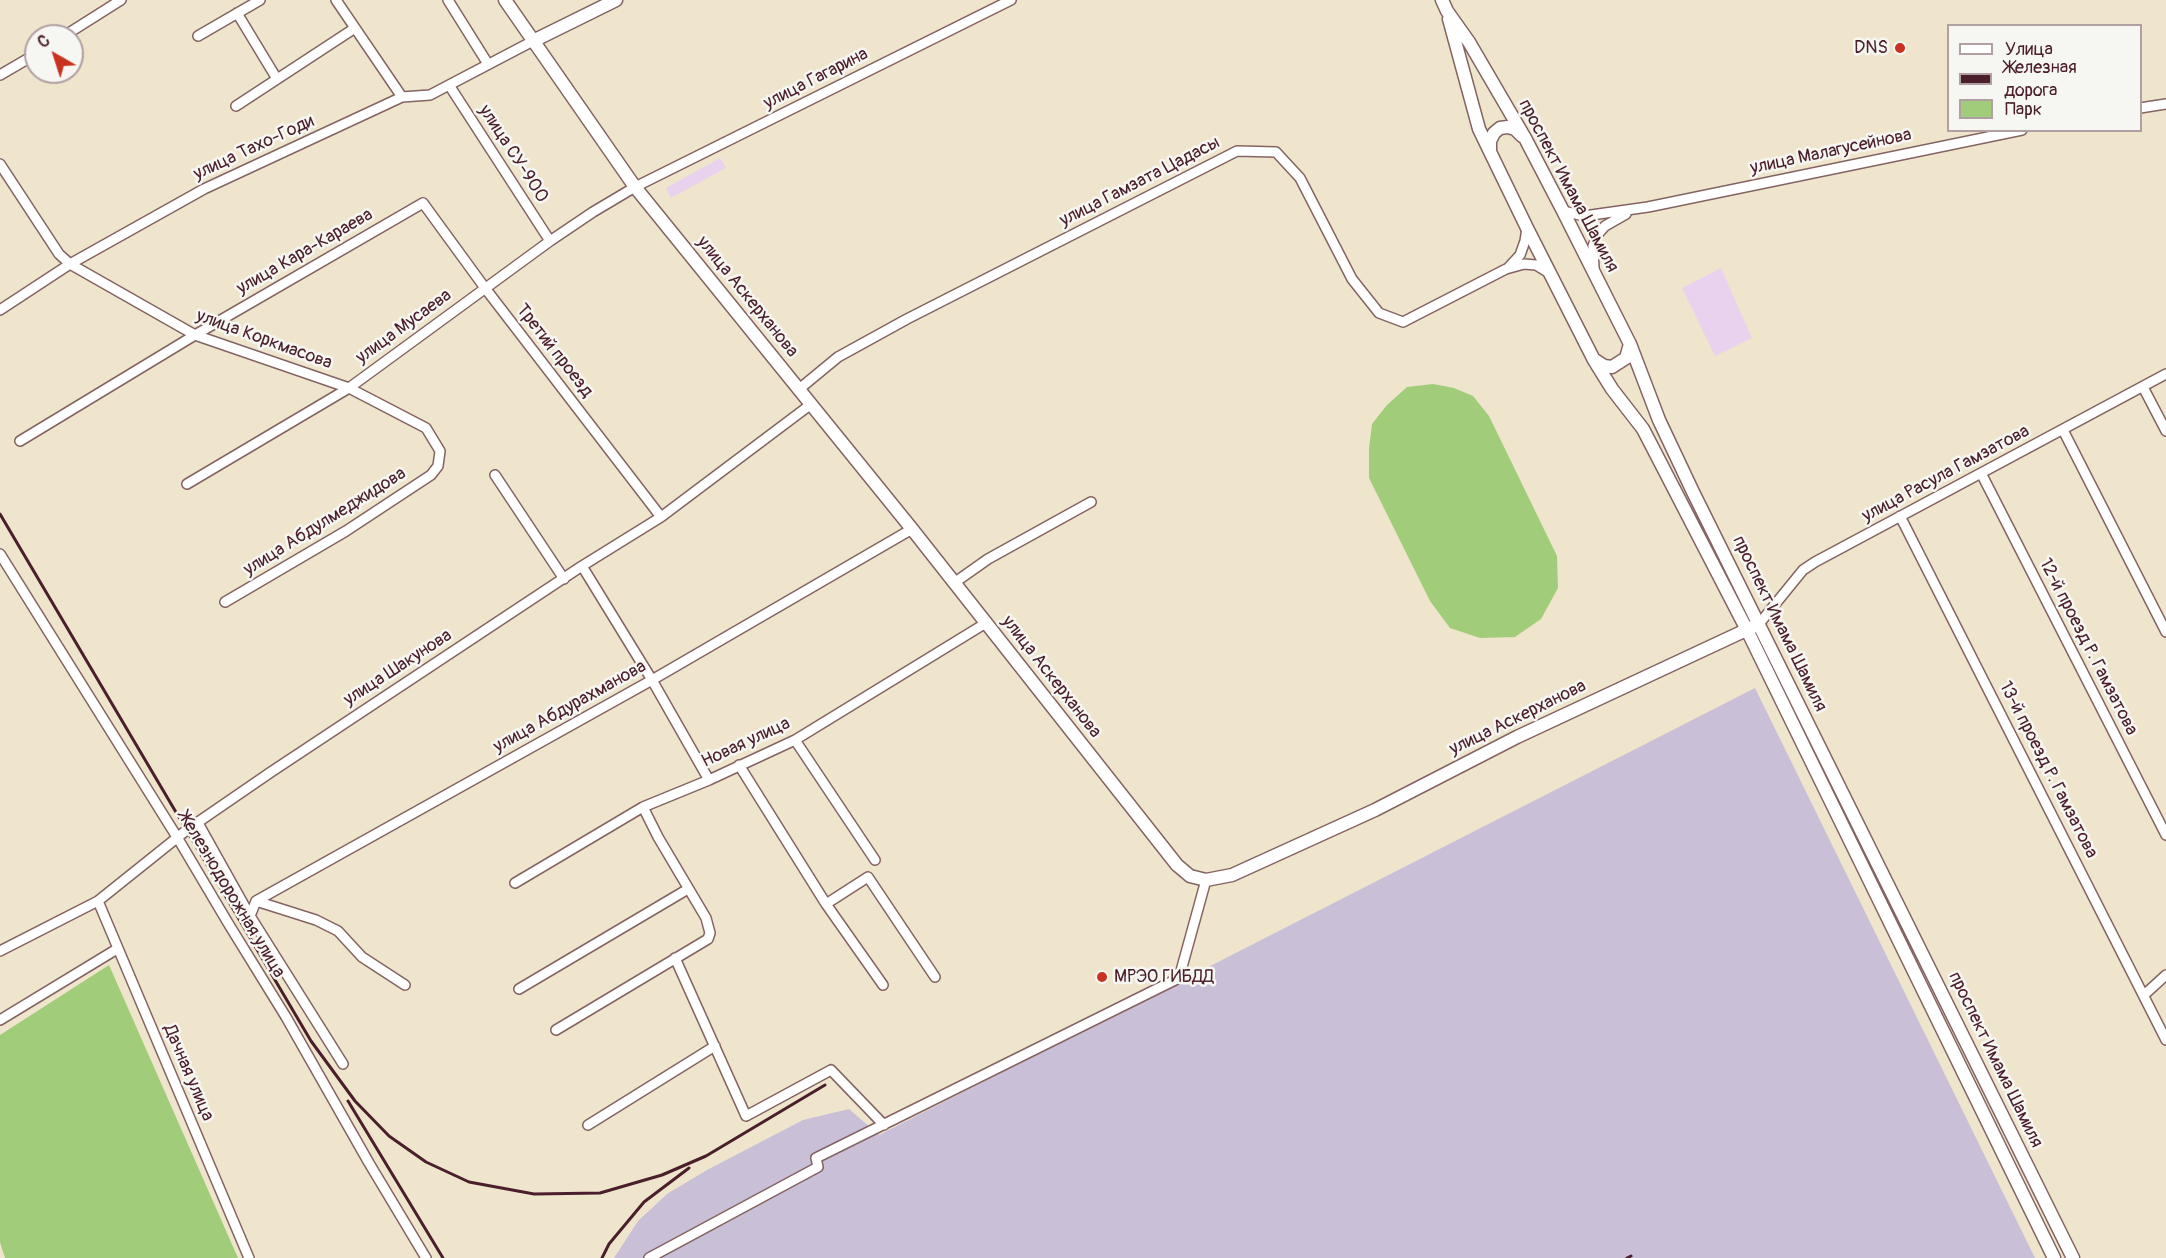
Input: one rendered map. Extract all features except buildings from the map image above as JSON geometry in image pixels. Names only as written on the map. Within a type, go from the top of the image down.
[{"type":"main road","name":"улица Аскерханова","points":[[505,0],[635,187],[912,529],[1177,865],[1190,876],[1206,880],[1232,875],[1375,810],[1517,737],[1759,624]]},
{"type":"main road","points":[[533,40],[616,0]]},
{"type":"main road","name":"проспект Имама Шамиля","points":[[1444,5],[1469,42],[1525,138],[1630,344],[1659,420],[2073,1258]]},
{"type":"main road","name":"проспект Имама Шамиля","points":[[1444,5],[1479,129],[1527,228],[1594,360],[1612,389],[1643,429],[1747,630],[2054,1258]]},
{"type":"main road","points":[[1490,151],[1490,141],[1500,128],[1515,129],[1525,138]]},
{"type":"main road","points":[[1594,360],[1604,366],[1612,367],[1626,358],[1630,344]]},
{"type":"street","points":[[83,24],[121,0]]},
{"type":"street","points":[[198,36],[260,0]]},
{"type":"street","points":[[336,0],[402,97]]},
{"type":"street","points":[[448,0],[488,64]]},
{"type":"street","name":"улица Гагарина","points":[[635,187],[1011,0]]},
{"type":"street","points":[[237,13],[277,79]]},
{"type":"street","points":[[236,106],[355,28]]},
{"type":"street","name":"улица Тахо-Годи","points":[[0,310],[70,264],[204,189],[402,97],[430,95],[533,40]]},
{"type":"street","points":[[0,75],[24,61]]},
{"type":"street","name":"улица СУ-900","points":[[449,85],[550,241]]},
{"type":"street","points":[[2142,108],[2166,104]]},
{"type":"street","name":"улица Малагусейнова","points":[[1648,207],[2012,132]]},
{"type":"street","name":"улица Гамзата Цадасы","points":[[798,390],[838,357],[907,319],[1237,151],[1276,152],[1300,178],[1352,279],[1379,313],[1403,322],[1506,269]]},
{"type":"street","name":"улица Коркмасова","points":[[0,164],[4,181],[59,254],[70,264],[195,335],[349,388],[426,428],[440,451],[438,466]]},
{"type":"street","name":"улица Мусаева","points":[[187,484],[349,388],[550,241],[635,187]]},
{"type":"street","name":"Третий проезд","points":[[423,203],[485,288],[661,517]]},
{"type":"street","name":"улица Кара-Караева","points":[[20,441],[195,335],[423,203]]},
{"type":"street","points":[[1563,211],[1584,216],[1648,207]]},
{"type":"street","points":[[1594,274],[1593,246],[1605,226],[1614,219],[1648,207]]},
{"type":"street","points":[[1506,269],[1520,255],[1527,228]]},
{"type":"street","points":[[1506,269],[1524,264],[1536,265],[1549,273]]},
{"type":"street","name":"улица Расула Гамзатова","points":[[1759,624],[1803,570],[2166,374]]},
{"type":"street","points":[[2143,387],[2166,431]]},
{"type":"street","name":"улица Шакунова","points":[[0,951],[98,901],[177,837],[582,566],[661,517],[810,405]]},
{"type":"street","points":[[2063,430],[2166,632]]},
{"type":"street","name":"улица Абдулмеджидова","points":[[225,602],[346,531],[431,475],[438,466]]},
{"type":"street","name":"12-й проезд Р. Гамзатова","points":[[1981,473],[2166,835]]},
{"type":"street","points":[[495,475],[564,579]]},
{"type":"street","points":[[954,583],[988,559],[1091,502]]},
{"type":"street","name":"13-й проезд Р. Гамзатова","points":[[1900,516],[2166,1040]]},
{"type":"street","name":"улица Абдурахманова","points":[[256,901],[652,680],[912,529]]},
{"type":"street","name":"Железнодорожная улица","points":[[0,554],[177,837],[286,1017],[426,1258]]},
{"type":"street","points":[[582,566],[652,680],[709,780]]},
{"type":"street","name":"Новая улица","points":[[515,883],[643,807],[709,780],[795,740],[986,623]]},
{"type":"street","points":[[795,740],[875,860]]},
{"type":"street","points":[[739,765],[826,904],[883,985]]},
{"type":"street","points":[[556,1030],[708,939],[710,933],[706,918],[643,807]]},
{"type":"street","points":[[198,823],[250,916],[343,1064]]},
{"type":"street","points":[[826,904],[868,877],[935,976]]},
{"type":"street","points":[[649,1258],[818,1167],[816,1158],[1179,978],[1206,880]]},
{"type":"street","points":[[519,989],[688,889]]},
{"type":"street","name":"Дачная улица","points":[[98,901],[249,1258]]},
{"type":"street","points":[[250,916],[256,901],[316,920],[338,931],[362,957],[405,985]]},
{"type":"street","points":[[0,1020],[117,949]]},
{"type":"street","points":[[675,958],[746,1116],[831,1070],[884,1125]]},
{"type":"street","points":[[2144,995],[2166,975]]},
{"type":"street","points":[[588,1125],[715,1046]]},
{"type":"shaded area","points":[[720,158],[726,168],[671,198],[666,188]]},
{"type":"shaded area","points":[[1721,268],[1752,338],[1715,356],[1682,288]]},
{"type":"shaded area","points":[[1755,688],[2035,1258],[614,1258],[638,1221],[667,1194],[707,1170],[803,1120],[849,1109],[879,1135]]},
{"type":"green space","points":[[1433,384],[1454,388],[1473,396],[1489,416],[1557,556],[1558,588],[1541,619],[1515,637],[1480,638],[1450,628],[1430,601],[1369,478],[1372,424],[1387,405],[1407,387]]},
{"type":"green space","points":[[109,965],[238,1258],[5,1258],[0,1242],[0,1035]]},
{"type":"railway","points":[[0,514],[311,1041],[355,1101],[389,1136],[426,1162],[469,1182],[534,1194],[600,1193],[662,1175],[706,1156],[825,1085]]},
{"type":"railway","points":[[348,1101],[443,1258]]},
{"type":"railway","points":[[602,1258],[609,1244],[644,1202],[689,1168]]},
{"type":"railway","points":[[1627,1258],[1631,1256]]},
{"type":"place","name":"DNS","points":[[1900,48]]},
{"type":"place","name":"МРЭО ГИБДД","points":[[1102,977]]}]
